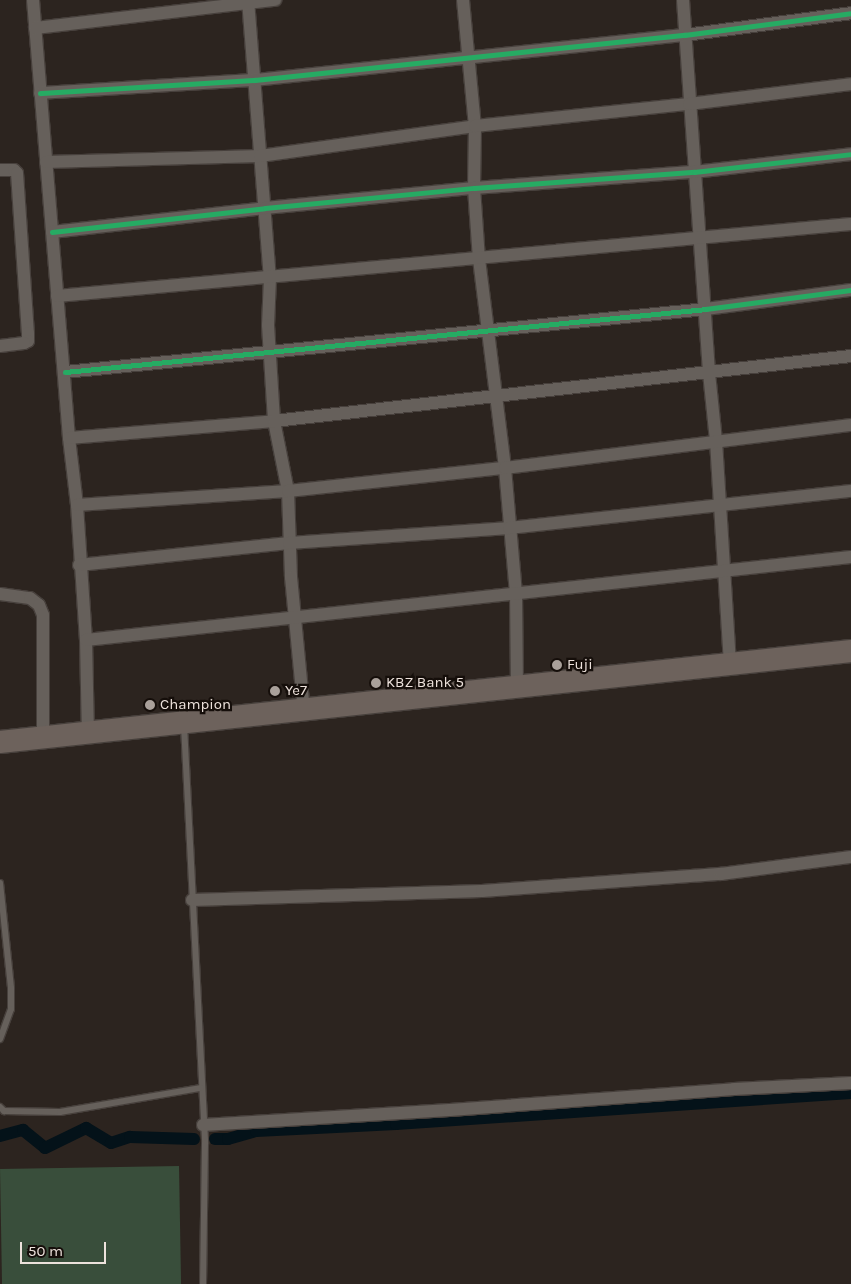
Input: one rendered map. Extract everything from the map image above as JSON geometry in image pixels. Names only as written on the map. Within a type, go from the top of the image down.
[{"type":"highway","points":[[0,742],[184,724],[730,662],[851,651]]},
{"type":"street","points":[[33,0],[69,438],[77,506],[86,640],[88,733]]},
{"type":"street","points":[[35,28],[275,0]]},
{"type":"street","points":[[464,0],[475,126],[474,188],[479,259],[497,395],[516,593],[517,687]]},
{"type":"street","points":[[683,0],[699,239],[716,441],[719,506],[726,571],[730,662]]},
{"type":"street","points":[[248,2],[270,278],[270,353],[274,421],[288,491],[289,543],[304,710]]},
{"type":"street","points":[[40,93],[255,80],[685,35],[851,13]]},
{"type":"street","points":[[46,162],[260,156],[475,126],[689,104],[851,84]]},
{"type":"street","points":[[52,232],[265,208],[474,188],[694,172],[851,154]]},
{"type":"street","points":[[0,170],[14,170],[17,173],[28,333],[28,341],[24,344],[0,346]]},
{"type":"street","points":[[57,296],[851,224]]},
{"type":"street","points":[[65,372],[706,309],[851,290]]},
{"type":"street","points":[[69,438],[274,421],[851,356]]},
{"type":"street","points":[[77,506],[288,491],[505,468],[851,425]]},
{"type":"street","points":[[80,565],[289,543],[509,528],[851,491]]},
{"type":"street","points":[[86,640],[851,557]]},
{"type":"street","points":[[0,594],[30,598],[39,605],[43,615],[43,738]]},
{"type":"street","points":[[192,900],[482,891],[721,874],[851,857]]},
{"type":"street","points":[[204,1125],[450,1110],[734,1089],[851,1083]]},
{"type":"lane","points":[[184,724],[204,1125],[204,1284]]},
{"type":"lane","points":[[0,883],[11,988],[11,1009],[0,1039]]},
{"type":"lane","points":[[1,1111],[60,1112],[201,1088]]},
{"type":"green space","points":[[179,1166],[181,1284],[2,1284],[0,1169]]},
{"type":"waterway","points":[[215,1139],[228,1139],[256,1131],[396,1124],[851,1093]]},
{"type":"waterway","points":[[0,1136],[23,1130],[45,1148],[86,1128],[111,1143],[130,1137],[194,1139]]},
{"type":"cycle path","points":[[40,93],[255,80],[685,35],[851,13]]},
{"type":"cycle path","points":[[52,232],[265,208],[474,188],[694,172],[851,154]]},
{"type":"cycle path","points":[[65,372],[706,309],[851,290]]},
{"type":"place","name":"Fuji","points":[[557,665]]},
{"type":"place","name":"KBZ Bank 5","points":[[376,683]]},
{"type":"place","name":"Ye7","points":[[275,691]]},
{"type":"place","name":"Champion","points":[[150,705]]}]
